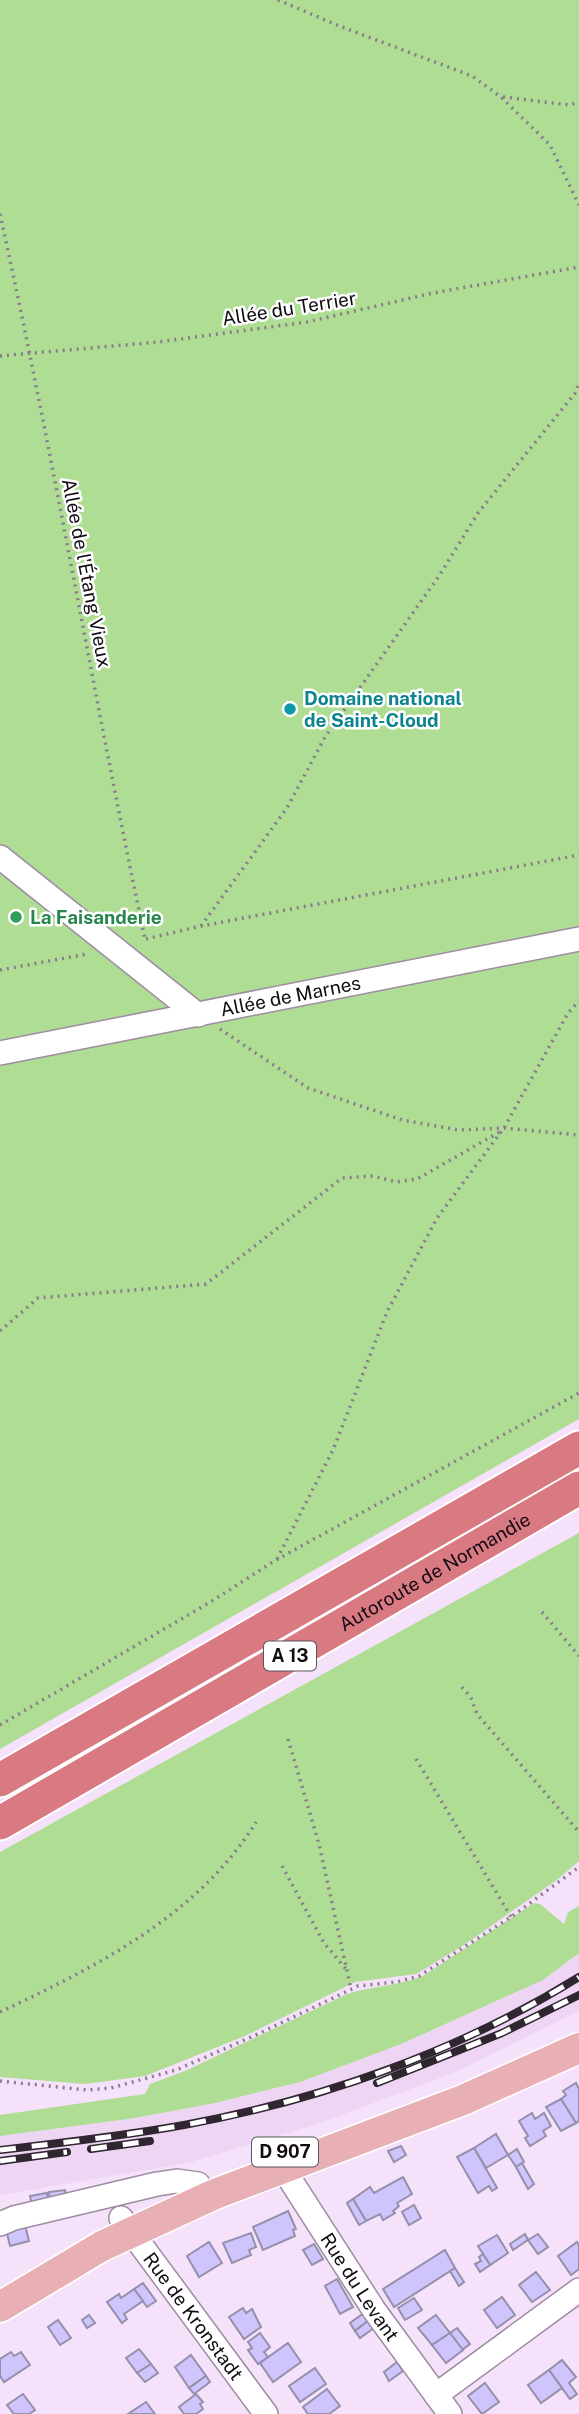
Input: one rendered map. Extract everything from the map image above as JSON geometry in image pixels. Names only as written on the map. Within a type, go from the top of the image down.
[{"type":"highway","name":"Autoroute de Normandie","points":[[0,1780],[579,1448]]},
{"type":"highway","name":"Autoroute de Normandie","points":[[0,1823],[579,1488]]},
{"type":"main road","name":"D 907","points":[[0,2307],[102,2246],[126,2225],[215,2193],[279,2162],[482,2078],[579,2034]]},
{"type":"main road","name":"D 907","points":[[0,2290],[126,2225],[198,2184],[279,2162],[463,2100],[579,2048]]},
{"type":"street","points":[[0,857],[198,1014]]},
{"type":"street","name":"Allée de Marnes","points":[[0,1054],[579,939]]},
{"type":"street","name":"Rue du Levant","points":[[279,2162],[374,2310],[450,2414]]},
{"type":"street","points":[[0,2224],[14,2218],[157,2184],[177,2181],[198,2184]]},
{"type":"street","name":"Rue de Kronstadt","points":[[126,2225],[266,2414]]},
{"type":"street","points":[[436,2395],[579,2290]]},
{"type":"path","points":[[278,0],[472,76],[501,97],[550,145],[579,205]]},
{"type":"path","points":[[501,97],[569,105],[579,102]]},
{"type":"path","name":"Allée de l'Étang Vieux","points":[[0,214],[31,355],[145,939]]},
{"type":"path","name":"Allée du Terrier","points":[[0,356],[158,342],[307,322],[433,293],[579,267]]},
{"type":"path","points":[[201,926],[287,808],[325,737],[439,576],[478,513],[576,392],[579,382]]},
{"type":"path","points":[[0,970],[115,948],[201,926],[579,855]]},
{"type":"path","points":[[276,1560],[333,1450],[387,1312],[437,1218],[504,1128],[568,1013],[579,1001]]},
{"type":"path","points":[[198,1014],[308,1088],[402,1120],[459,1130],[504,1128],[579,1135]]},
{"type":"path","points":[[0,1331],[38,1298],[206,1284],[342,1178],[373,1176],[397,1182],[416,1179],[504,1128]]},
{"type":"path","points":[[0,1725],[212,1601],[276,1560],[579,1393]]},
{"type":"path","points":[[542,1612],[579,1656]]},
{"type":"path","points":[[462,1687],[471,1698],[477,1714],[579,1832]]},
{"type":"path","points":[[288,1739],[320,1844],[351,1989]]},
{"type":"path","points":[[416,1759],[511,1917]]},
{"type":"path","points":[[0,2012],[93,1965],[175,1913],[222,1869],[257,1822]]},
{"type":"path","points":[[282,1866],[324,1943],[348,1971]]},
{"type":"path","points":[[0,2081],[87,2090],[111,2088],[176,2070],[351,1989],[419,1976],[511,1917],[579,1867]]},
{"type":"shaded area","points":[[579,1953],[579,2011],[456,2072],[317,2124],[188,2163],[0,2195],[0,2136],[135,2118],[215,2103],[300,2082],[401,2044],[543,1980]]},
{"type":"green space","name":"Domaine national de Saint-Cloud","points":[[0,0],[579,0],[579,1419],[0,1749]]},
{"type":"green space","points":[[579,1533],[579,1861],[558,1879],[464,1945],[416,1974],[355,1982],[245,2036],[145,2076],[85,2084],[0,2077],[0,1852]]},
{"type":"green space","points":[[534,1903],[540,1904],[564,1924],[568,1912],[579,1906],[579,1953],[543,1980],[401,2044],[300,2082],[215,2103],[135,2118],[0,2136],[0,2115],[145,2094],[150,2084],[185,2071],[347,1994],[423,1976]]},
{"type":"building","points":[[576,2083],[579,2089],[579,2121],[576,2123],[561,2099],[566,2095],[563,2091]]},
{"type":"building","points":[[561,2099],[576,2123],[561,2131],[546,2107]]},
{"type":"building","points":[[532,2113],[535,2119],[544,2113],[551,2126],[543,2131],[546,2136],[530,2146],[525,2138],[528,2136],[519,2121]]},
{"type":"building","points":[[496,2134],[508,2155],[486,2168],[474,2148]]},
{"type":"building","points":[[401,2146],[406,2155],[394,2162],[388,2151]]},
{"type":"building","points":[[474,2148],[497,2188],[492,2191],[489,2186],[478,2193],[457,2157]]},
{"type":"building","points":[[517,2149],[524,2162],[516,2167],[508,2155]]},
{"type":"building","points":[[522,2163],[534,2184],[528,2189],[516,2167]]},
{"type":"building","points":[[403,2177],[412,2194],[397,2203],[399,2206],[393,2211],[395,2213],[383,2220],[380,2214],[366,2221],[353,2199],[370,2187],[374,2193]]},
{"type":"building","points":[[65,2190],[67,2200],[50,2202],[49,2192]]},
{"type":"building","points":[[47,2193],[49,2203],[32,2205],[30,2196]]},
{"type":"building","points":[[353,2199],[366,2221],[359,2225],[347,2203]]},
{"type":"building","points":[[414,2205],[421,2218],[409,2225],[402,2212]]},
{"type":"building","points":[[288,2211],[296,2229],[293,2230],[295,2236],[263,2250],[253,2227]]},
{"type":"building","points":[[25,2225],[29,2241],[10,2246],[6,2229]]},
{"type":"building","points":[[251,2233],[256,2247],[249,2250],[251,2255],[232,2263],[223,2243]]},
{"type":"building","points":[[525,2234],[528,2240],[513,2250],[510,2244]]},
{"type":"building","points":[[538,2234],[548,2247],[538,2254],[528,2240]]},
{"type":"building","points":[[497,2235],[508,2253],[490,2265],[478,2246]]},
{"type":"building","points":[[209,2242],[222,2263],[199,2277],[187,2256]]},
{"type":"building","points":[[577,2242],[579,2269],[571,2275],[558,2256]]},
{"type":"building","points":[[314,2244],[323,2259],[312,2265],[303,2250]]},
{"type":"building","points":[[445,2250],[455,2268],[394,2307],[383,2289]]},
{"type":"building","points":[[483,2254],[490,2265],[480,2272],[475,2264],[481,2261],[479,2257]]},
{"type":"building","points":[[455,2268],[464,2282],[459,2286],[450,2271]]},
{"type":"building","points":[[536,2272],[550,2290],[532,2302],[519,2285]]},
{"type":"building","points":[[337,2279],[353,2307],[340,2314],[325,2286]]},
{"type":"building","points":[[143,2283],[156,2301],[147,2307],[134,2289]]},
{"type":"building","points":[[134,2289],[143,2301],[124,2314],[127,2319],[122,2323],[107,2302],[119,2294],[121,2298]]},
{"type":"building","points":[[502,2297],[515,2315],[497,2328],[484,2310]]},
{"type":"building","points":[[414,2298],[422,2310],[405,2320],[398,2308]]},
{"type":"building","points":[[243,2308],[246,2313],[252,2309],[261,2327],[244,2339],[229,2317]]},
{"type":"building","points":[[364,2313],[369,2320],[355,2331],[350,2323]]},
{"type":"building","points":[[89,2315],[95,2323],[87,2328],[82,2320]]},
{"type":"building","points":[[436,2315],[450,2333],[432,2345],[418,2328]]},
{"type":"building","points":[[58,2320],[71,2338],[60,2345],[48,2327]]},
{"type":"building","points":[[369,2320],[374,2328],[360,2338],[355,2331]]},
{"type":"building","points":[[457,2328],[470,2344],[462,2350],[450,2333]]},
{"type":"building","points":[[260,2333],[270,2347],[264,2352],[268,2357],[258,2364],[248,2350],[252,2348],[248,2342]]},
{"type":"building","points":[[450,2333],[463,2350],[446,2363],[432,2345]]},
{"type":"building","points":[[288,2343],[301,2362],[273,2382],[260,2363]]},
{"type":"building","points":[[139,2349],[151,2364],[137,2373],[126,2358]]},
{"type":"building","points":[[11,2352],[14,2356],[21,2352],[30,2365],[4,2382],[0,2376],[0,2359]]},
{"type":"building","points":[[191,2355],[206,2376],[189,2388],[175,2367]]},
{"type":"building","points":[[562,2360],[576,2377],[569,2383],[577,2394],[570,2399],[549,2370]]},
{"type":"building","points":[[397,2362],[403,2371],[389,2381],[384,2372]]},
{"type":"building","points":[[151,2364],[158,2373],[145,2382],[137,2373]]},
{"type":"building","points":[[315,2368],[326,2384],[300,2402],[289,2386]]},
{"type":"building","points":[[549,2370],[562,2388],[541,2403],[528,2385]]},
{"type":"building","points":[[206,2376],[210,2382],[194,2394],[189,2388]]},
{"type":"building","points":[[485,2383],[499,2402],[482,2414],[468,2396]]},
{"type":"building","points":[[327,2389],[340,2406],[329,2414],[308,2414],[303,2407]]},
{"type":"building","points":[[23,2394],[35,2410],[29,2414],[14,2414],[7,2405]]},
{"type":"building","points":[[196,2394],[203,2402],[200,2404],[203,2409],[196,2414],[184,2414],[179,2407]]},
{"type":"building","points":[[146,2402],[155,2414],[128,2414]]},
{"type":"railway","points":[[0,2150],[184,2125],[287,2102],[338,2087],[438,2050],[533,2004],[579,1977]]},
{"type":"railway","points":[[377,2083],[502,2033],[579,1995]]},
{"type":"railway","points":[[91,2149],[150,2141]]},
{"type":"railway","points":[[0,2161],[67,2152]]},
{"type":"place","name":"Domaine national de Saint-Cloud","points":[[290,709]]},
{"type":"place","name":"La Faisanderie","points":[[16,917]]}]
